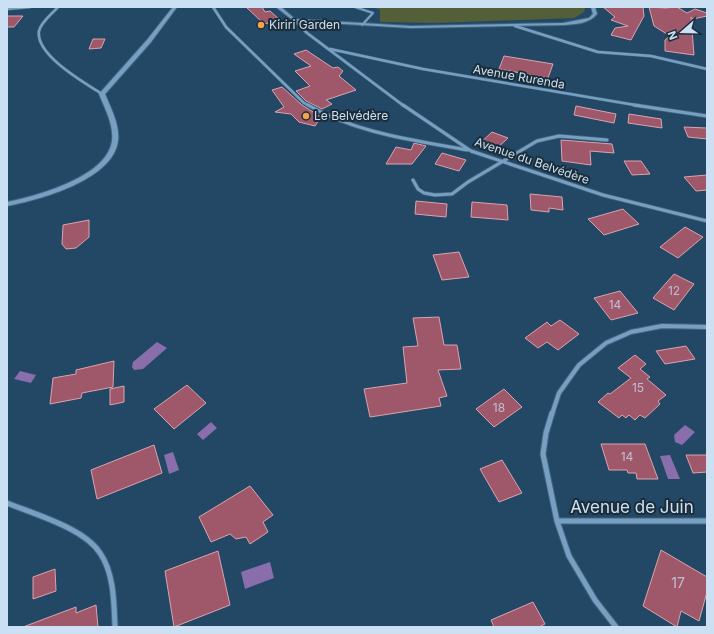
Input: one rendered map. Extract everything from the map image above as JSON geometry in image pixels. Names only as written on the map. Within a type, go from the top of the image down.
[{"type":"street","points":[[7,9],[30,7]]},
{"type":"street","points":[[7,204],[31,200],[57,192],[80,180],[102,164],[112,150],[114,138],[113,119],[102,94],[69,72],[45,51],[40,43],[39,30],[58,7]]},
{"type":"street","points":[[102,94],[149,41],[175,7]]},
{"type":"street","points":[[213,7],[226,26],[304,103],[314,110],[339,120],[380,132],[471,151]]},
{"type":"street","points":[[278,7],[294,20],[362,25],[515,26],[580,22],[591,19],[595,14],[592,7]]},
{"type":"street","name":"Avenue du Belvédère","points":[[294,20],[307,33],[395,100],[436,130],[471,151],[503,163],[603,195],[707,221]]},
{"type":"street","points":[[515,26],[598,52],[650,56],[707,69]]},
{"type":"street","name":"Avenue Rurenda","points":[[328,48],[423,69],[610,102],[707,116]]},
{"type":"street","points":[[413,180],[418,189],[424,193],[452,194],[468,182],[503,163],[529,144],[559,136],[607,140]]},
{"type":"street","points":[[616,627],[595,600],[569,556],[557,521],[543,454],[546,432],[559,393],[579,365],[606,342],[631,332],[662,326],[707,327]]},
{"type":"street","points":[[7,503],[72,531],[96,546],[107,568],[114,601],[115,627]]},
{"type":"street","name":"Avenue de Juin","points":[[557,521],[707,521]]},
{"type":"lane","points":[[354,7],[373,13],[362,25]]},
{"type":"green space","points":[[373,7],[585,8],[584,12],[574,18],[436,23],[380,22],[380,10]]},
{"type":"shaded area","points":[[157,342],[167,348],[143,369],[134,370],[132,367],[133,362]]},
{"type":"shaded area","points":[[20,371],[36,375],[31,383],[14,379]]},
{"type":"shaded area","points":[[211,422],[217,428],[203,440],[197,434]]},
{"type":"shaded area","points":[[685,425],[695,432],[682,445],[675,442],[674,435]]},
{"type":"shaded area","points":[[173,452],[179,470],[169,474],[164,455]]},
{"type":"shaded area","points":[[670,455],[680,479],[668,479],[660,456]]},
{"type":"shaded area","points":[[270,562],[274,578],[245,589],[241,572]]},
{"type":"building","points":[[246,7],[262,7],[265,12],[270,11],[280,20],[264,24]]},
{"type":"building","points":[[603,7],[643,7],[644,16],[631,40],[611,35],[615,28],[628,26],[611,20],[615,17]]},
{"type":"building","points":[[649,7],[677,7],[687,13],[695,9],[707,13],[707,16],[693,19],[691,17],[694,55],[665,51],[665,40],[670,36],[654,26]]},
{"type":"building","points":[[7,16],[23,16],[14,27],[7,27]]},
{"type":"building","points":[[93,39],[105,39],[101,48],[89,49]]},
{"type":"building","points":[[306,50],[333,68],[338,67],[343,71],[339,76],[356,90],[326,100],[332,104],[322,109],[306,101],[296,91],[310,86],[295,71],[311,66],[294,54]]},
{"type":"building","points":[[504,56],[553,64],[548,78],[499,69]]},
{"type":"building","points":[[282,87],[302,105],[321,117],[315,126],[299,122],[291,114],[275,112],[284,107],[272,90]]},
{"type":"building","points":[[576,106],[616,114],[614,123],[574,115]]},
{"type":"building","points":[[629,114],[661,119],[662,128],[628,123]]},
{"type":"building","points":[[684,127],[707,128],[707,139],[688,137]]},
{"type":"building","points":[[492,132],[508,138],[495,150],[479,144]]},
{"type":"building","points":[[561,140],[612,144],[614,153],[590,151],[591,165],[562,161]]},
{"type":"building","points":[[414,143],[426,146],[412,164],[386,164],[396,147],[411,150]]},
{"type":"building","points":[[442,153],[466,160],[459,171],[435,164]]},
{"type":"building","points":[[624,161],[641,161],[650,174],[632,175]]},
{"type":"building","points":[[707,175],[707,190],[696,191],[684,177]]},
{"type":"building","points":[[530,194],[562,197],[563,210],[549,208],[549,212],[531,210]]},
{"type":"building","points":[[416,201],[447,204],[446,217],[415,214]]},
{"type":"building","points":[[472,202],[507,205],[508,220],[471,217]]},
{"type":"building","points":[[623,209],[639,224],[604,235],[588,219]]},
{"type":"building","points":[[89,220],[89,237],[76,248],[66,249],[62,244],[63,225]]},
{"type":"building","points":[[685,227],[703,237],[678,258],[660,247]]},
{"type":"building","points":[[459,252],[469,277],[442,280],[433,255]]},
{"type":"building","points":[[674,274],[694,284],[674,310],[653,298]]},
{"type":"building","points":[[620,291],[638,313],[611,320],[594,298]]},
{"type":"building","points":[[439,317],[444,345],[457,345],[461,369],[438,370],[447,396],[439,398],[441,406],[370,417],[364,389],[407,383],[403,347],[418,346],[413,318]]},
{"type":"building","points":[[560,320],[579,334],[558,350],[547,342],[538,348],[525,338],[547,322],[551,326]]},
{"type":"building","points":[[686,346],[695,359],[665,364],[656,351]]},
{"type":"building","points":[[635,355],[646,364],[640,369],[650,377],[647,379],[666,395],[658,401],[660,404],[645,418],[640,415],[635,420],[629,415],[626,418],[622,415],[619,418],[598,402],[608,393],[610,394],[631,378],[618,368]]},
{"type":"building","points":[[114,361],[113,387],[82,393],[81,398],[50,404],[53,378],[76,374],[76,370]]},
{"type":"building","points":[[187,385],[206,403],[174,429],[154,409]]},
{"type":"building","points":[[124,386],[124,402],[110,405],[110,389]]},
{"type":"building","points":[[504,389],[522,407],[494,427],[476,409]]},
{"type":"building","points":[[601,444],[645,444],[658,479],[637,479],[636,473],[628,473],[627,470],[609,470]]},
{"type":"building","points":[[154,445],[162,473],[97,499],[91,470]]},
{"type":"building","points":[[686,455],[707,455],[707,472],[693,473]]},
{"type":"building","points":[[502,460],[522,493],[499,502],[480,469]]},
{"type":"building","points":[[250,486],[273,515],[263,522],[268,532],[250,544],[246,537],[236,539],[230,534],[211,542],[199,517]]},
{"type":"building","points":[[661,550],[707,577],[707,592],[699,621],[681,611],[677,627],[643,606]]},
{"type":"building","points":[[218,551],[230,605],[174,627],[165,571]]},
{"type":"building","points":[[55,569],[56,591],[33,599],[33,577]]},
{"type":"building","points":[[533,602],[545,624],[539,627],[494,627],[491,620]]},
{"type":"building","points":[[96,605],[98,627],[23,627],[76,607],[76,613]]},
{"type":"place","name":"Kiriri Garden","points":[[261,25]]},
{"type":"place","name":"Le Belvédère","points":[[306,116]]}]
